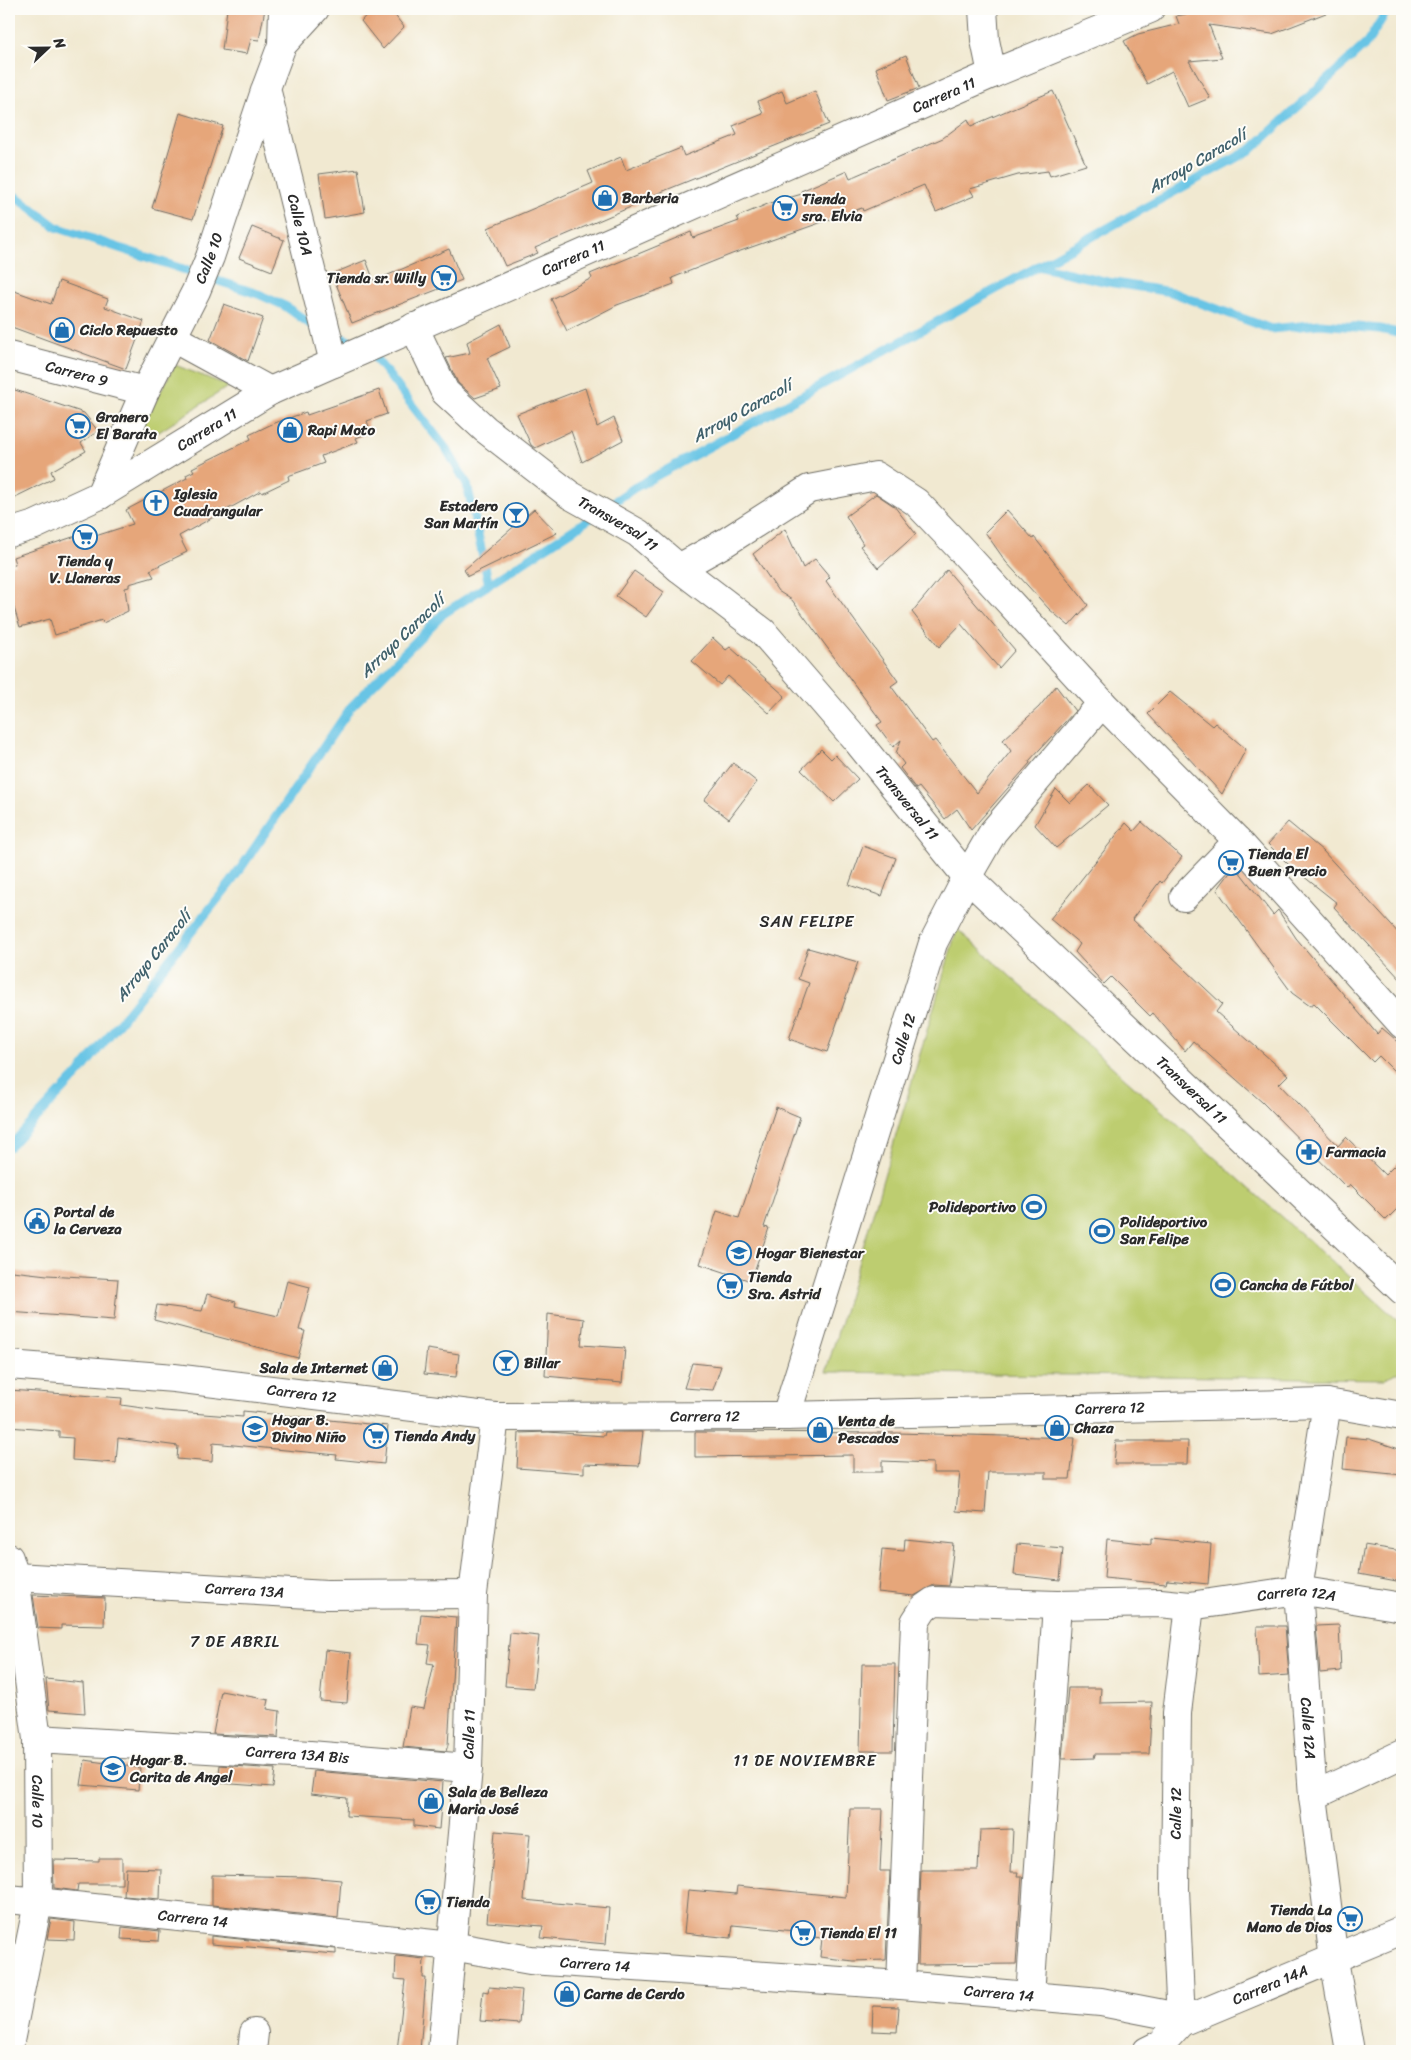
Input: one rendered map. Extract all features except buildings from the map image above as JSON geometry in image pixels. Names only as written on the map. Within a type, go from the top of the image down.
[{"type":"street","name":"Calle 10","points":[[100,495],[145,391],[196,291],[210,257],[282,45],[282,9]]},
{"type":"street","points":[[282,45],[315,9]]},
{"type":"street","points":[[983,9],[985,40],[992,74]]},
{"type":"street","name":"Carrera 11","points":[[9,533],[35,525],[100,495],[270,391],[992,74],[1150,9]]},
{"type":"street","name":"Calle 10A","points":[[266,88],[358,352]]},
{"type":"street","name":"Transversal 11","points":[[414,327],[445,392],[485,429],[570,495],[638,533],[679,568],[763,632],[858,742],[967,877],[1402,1290]]},
{"type":"street","points":[[173,338],[270,391]]},
{"type":"street","name":"Carrera 9","points":[[9,356],[145,391]]},
{"type":"street","points":[[679,568],[726,542],[809,489],[876,476],[916,502],[1102,703],[1238,842],[1402,1024]]},
{"type":"street","name":"Calle 12","points":[[786,1416],[933,943],[993,832],[1102,703]]},
{"type":"street","points":[[1184,897],[1238,842]]},
{"type":"street","name":"Carrera 12","points":[[9,1365],[174,1378],[495,1417],[786,1416],[1327,1403],[1402,1416]]},
{"type":"street","name":"Calle 12A","points":[[1327,1403],[1298,1590],[1313,1796],[1334,1960],[1350,2051]]},
{"type":"street","name":"Calle 11","points":[[442,2051],[468,1768],[473,1594],[495,1417]]},
{"type":"street","name":"Calle 10","points":[[9,2046],[38,1903],[36,1739],[12,1567]]},
{"type":"street","name":"Carrera 13A","points":[[12,1567],[327,1595],[473,1594]]},
{"type":"street","name":"Carrera 12A","points":[[901,1985],[916,1622],[924,1608],[934,1601],[1057,1605],[1160,1603],[1190,1606],[1298,1590],[1402,1607]]},
{"type":"street","points":[[1030,1996],[1057,1605]]},
{"type":"street","name":"Calle 12","points":[[1181,2022],[1175,1889],[1176,1713],[1190,1606]]},
{"type":"street","name":"Carrera 13A Bis","points":[[36,1739],[310,1755],[468,1768]]},
{"type":"street","points":[[1313,1796],[1402,1754]]},
{"type":"street","name":"Carrera 14","points":[[9,1899],[452,1946],[530,1960],[901,1985],[1102,2002],[1163,2014],[1181,2022]]},
{"type":"street","name":"Carrera 14A","points":[[1147,2051],[1162,2044],[1181,2022],[1334,1960],[1402,1930]]},
{"type":"green space","points":[[175,365],[229,386],[159,432],[147,432],[143,424]]},
{"type":"green space","points":[[957,929],[1402,1324],[1402,1369],[1385,1379],[826,1372]]},
{"type":"waterway","name":"Arroyo Caracolí","points":[[9,1147],[80,1072],[232,881],[351,707],[443,614],[634,488],[1252,149],[1367,43],[1388,9]]},
{"type":"waterway","points":[[9,195],[17,197],[56,227],[258,294],[285,306],[320,331]]},
{"type":"waterway","name":"Arroyo Caracolí","points":[[1038,266],[1108,282],[1171,292],[1271,329],[1320,324],[1380,329],[1402,334]]},
{"type":"waterway","points":[[331,336],[345,339],[369,350],[447,450],[467,484],[489,585]]},
{"type":"place","name":"Barberia","points":[[605,198]]},
{"type":"place","name":"Tienda sra. Elvia","points":[[785,208]]},
{"type":"place","name":"Tienda sr. Willy","points":[[444,278]]},
{"type":"place","name":"Ciclo Repuesto","points":[[62,330]]},
{"type":"place","name":"Granero El Barata","points":[[78,426]]},
{"type":"place","name":"Rapi Moto","points":[[290,430]]},
{"type":"place","name":"Iglesia Cuadrangular","points":[[156,503]]},
{"type":"place","name":"Estadero San Martín","points":[[516,515]]},
{"type":"place","name":"Tienda y V. Llaneras","points":[[85,537]]},
{"type":"place","name":"Tienda El Buen Precio","points":[[1231,863]]},
{"type":"place","name":"Farmacia","points":[[1309,1152]]},
{"type":"place","name":"Polideportivo","points":[[1034,1207]]},
{"type":"place","name":"Portal de la Cerveza","points":[[37,1221]]},
{"type":"place","name":"Polideportivo San Felipe","points":[[1102,1231]]},
{"type":"place","name":"Hogar Bienestar","points":[[739,1253]]},
{"type":"place","name":"Cancha de Fútbol","points":[[1223,1285]]},
{"type":"place","name":"Tienda Sra. Astrid","points":[[730,1286]]},
{"type":"place","name":"Billar","points":[[506,1363]]},
{"type":"place","name":"Sala de Internet","points":[[385,1368]]},
{"type":"place","name":"Chaza","points":[[1057,1428]]},
{"type":"place","name":"Hogar B. Divino Niño","points":[[255,1429]]},
{"type":"place","name":"Venta de Pescados","points":[[820,1430]]},
{"type":"place","name":"Tienda Andy","points":[[376,1436]]},
{"type":"place","name":"Hogar B. Carita de Angel","points":[[113,1769]]},
{"type":"place","name":"Sala de Belleza Maria José","points":[[431,1801]]},
{"type":"place","name":"Tienda","points":[[428,1902]]},
{"type":"place","name":"Tienda La Mano de Dios","points":[[1350,1919]]},
{"type":"place","name":"Tienda El 11","points":[[803,1933]]},
{"type":"place","name":"Carne de Cerdo","points":[[567,1994]]},
{"type":"district","name":"SAN FELIPE","points":[[807,921]]},
{"type":"district","name":"7 DE ABRIL","points":[[235,1641]]},
{"type":"district","name":"11 DE NOVIEMBRE","points":[[805,1760]]}]
